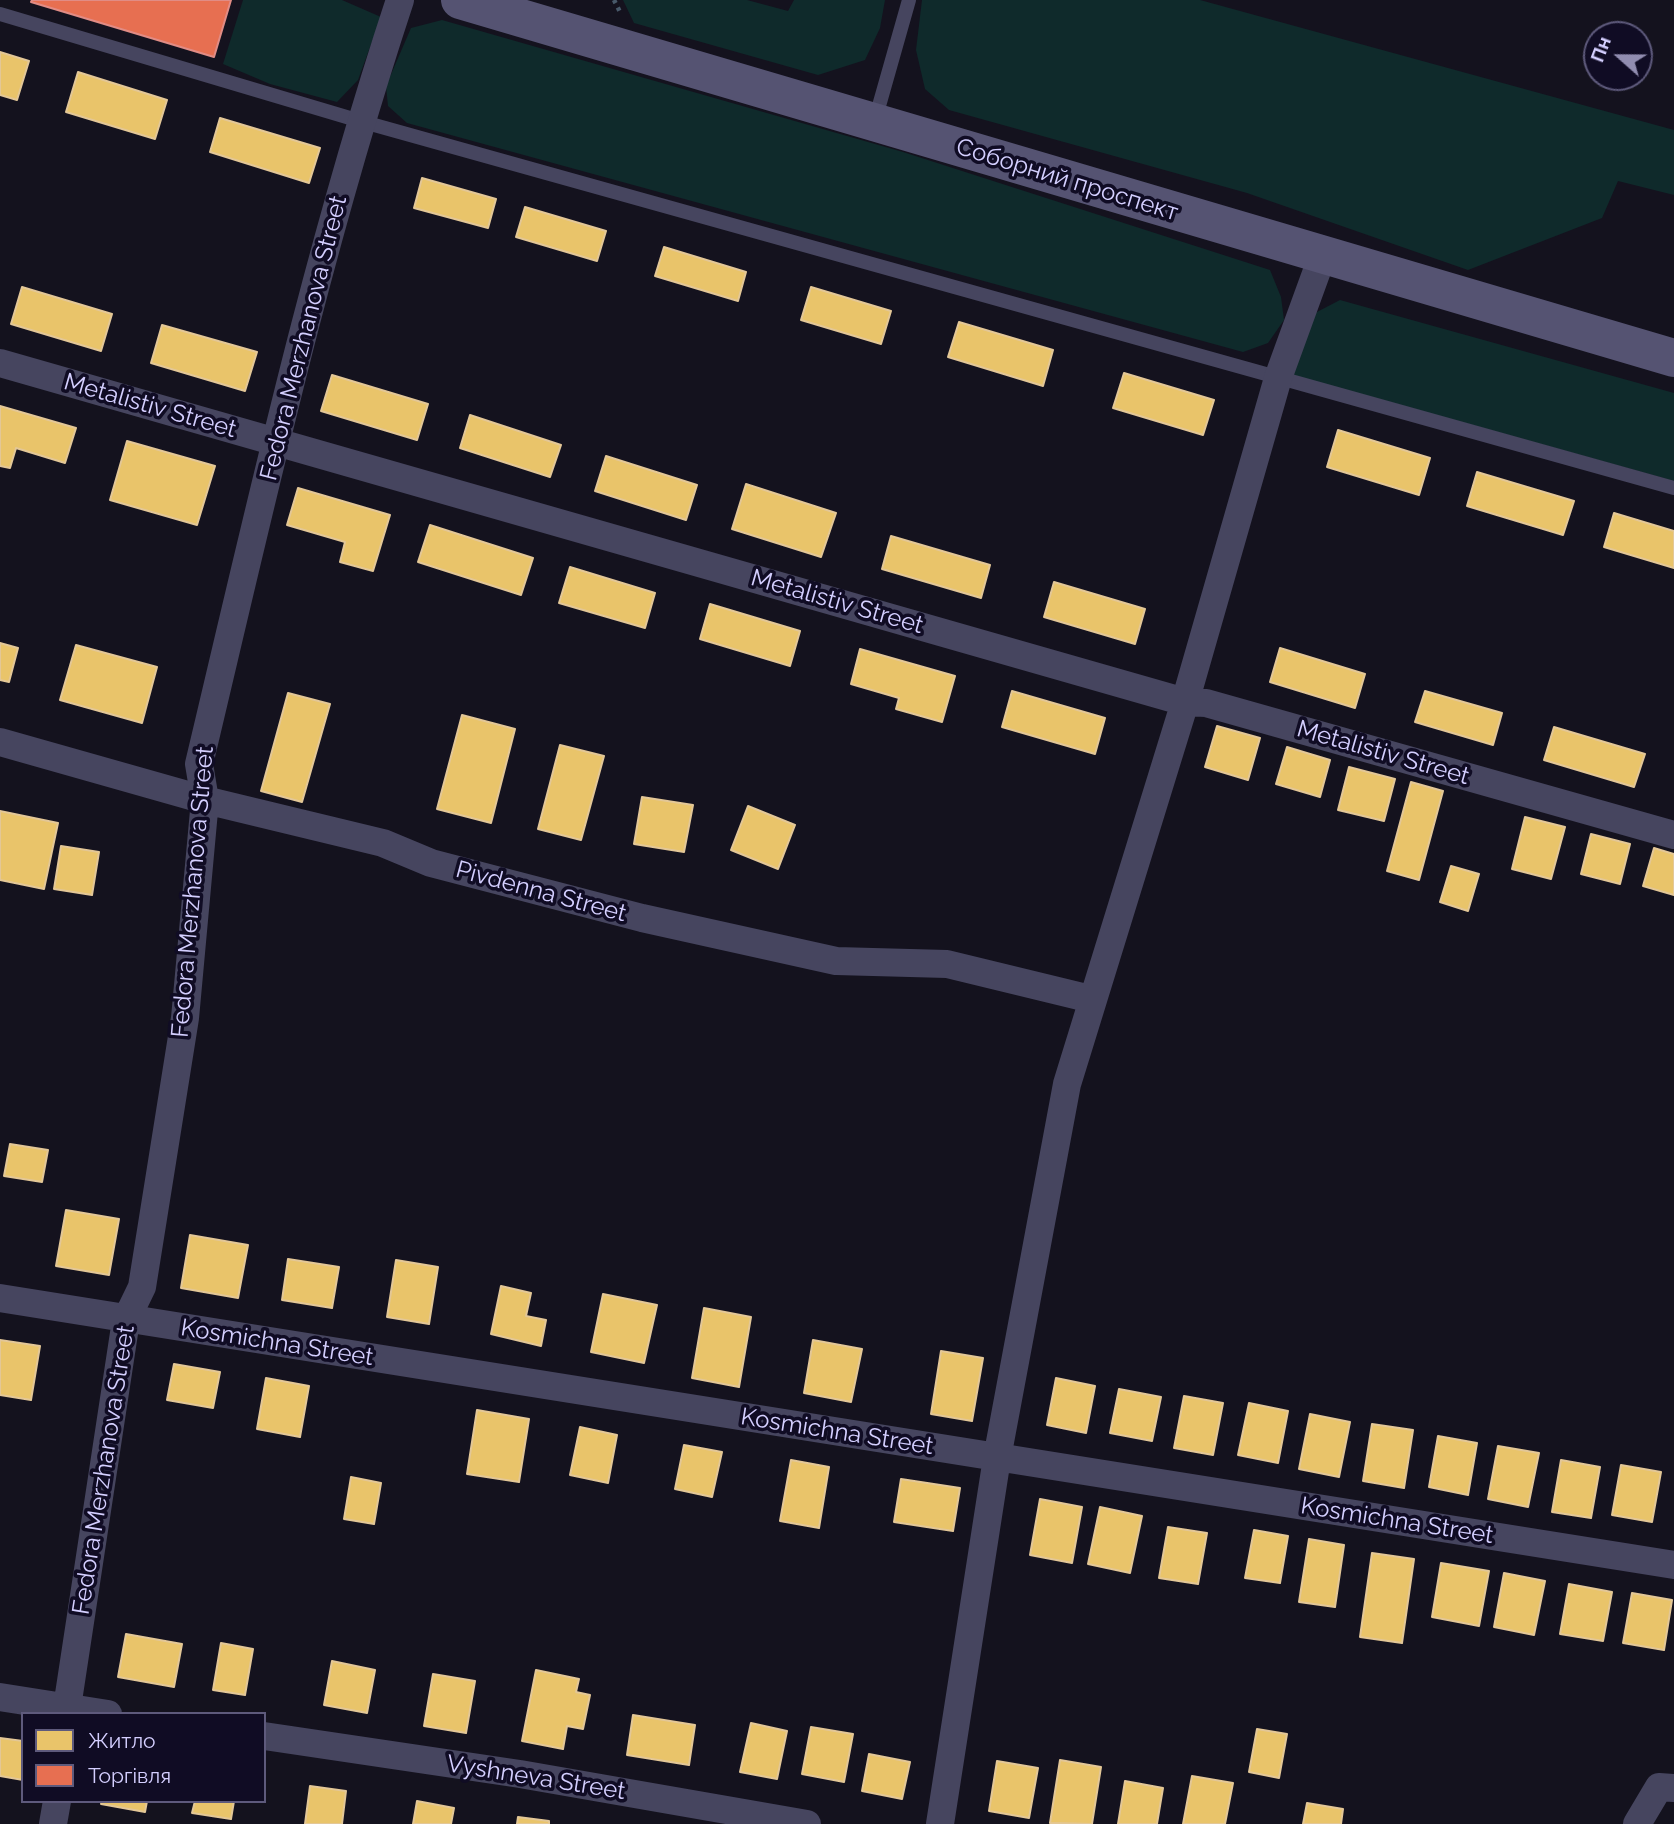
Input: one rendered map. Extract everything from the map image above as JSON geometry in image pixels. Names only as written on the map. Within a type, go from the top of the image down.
[{"type":"main road","name":"Соборний проспект","points":[[460,0],[875,121],[1322,257],[1674,358]]},
{"type":"street","name":"Fedora Merzhanova Street","points":[[66,1711],[126,1320],[142,1287],[185,1018],[205,800],[199,764],[276,442],[360,121],[400,0]]},
{"type":"street","points":[[940,1824],[997,1458],[1067,1084],[1091,999],[1185,702],[1278,378],[1322,257]]},
{"type":"street","name":"Metalistiv Street","points":[[0,363],[1185,702],[1219,706],[1674,835]]},
{"type":"street","name":"Pivdenna Street","points":[[0,742],[205,800],[383,843],[431,863],[642,918],[836,961],[947,964],[1091,999]]},
{"type":"street","name":"Kosmichna Street","points":[[0,1298],[1674,1565]]},
{"type":"street","points":[[0,1697],[66,1711]]},
{"type":"street","name":"Vyshneva Street","points":[[266,1737],[520,1774],[807,1824]]},
{"type":"street","points":[[1637,1824],[1659,1787],[1674,1788]]},
{"type":"street","points":[[53,1824],[57,1803]]},
{"type":"lane","points":[[875,121],[909,0]]},
{"type":"lane","points":[[0,15],[360,121],[1674,488]]},
{"type":"green space","points":[[243,0],[342,0],[381,17],[358,80],[337,102],[270,84],[223,64]]},
{"type":"green space","points":[[623,0],[747,0],[788,11],[794,0],[885,0],[880,28],[865,60],[818,75],[634,23]]},
{"type":"green space","points":[[922,0],[1200,0],[1674,130],[1674,195],[1618,181],[1602,218],[1468,270],[1247,193],[949,110],[925,89],[916,50]]},
{"type":"green space","points":[[442,20],[903,152],[1270,270],[1281,297],[1284,320],[1268,343],[1243,352],[407,123],[388,106],[386,86],[411,28]]},
{"type":"green space","points":[[1340,300],[1674,393],[1674,481],[1292,375],[1315,313]]},
{"type":"building: Житло","points":[[0,52],[29,61],[17,100],[0,95]]},
{"type":"building: Житло","points":[[78,72],[167,100],[155,139],[66,112]]},
{"type":"building: Житло","points":[[220,118],[320,148],[309,183],[210,152]]},
{"type":"building: Житло","points":[[422,178],[496,199],[488,228],[414,208]]},
{"type":"building: Житло","points":[[525,207],[606,231],[597,261],[516,237]]},
{"type":"building: Житло","points":[[664,247],[746,272],[738,301],[655,276]]},
{"type":"building: Житло","points":[[22,287],[112,314],[101,351],[11,324]]},
{"type":"building: Житло","points":[[811,287],[891,311],[881,344],[801,320]]},
{"type":"building: Житло","points":[[959,322],[1053,350],[1043,386],[948,357]]},
{"type":"building: Житло","points":[[162,325],[257,352],[245,391],[151,363]]},
{"type":"building: Житло","points":[[1124,373],[1214,400],[1203,435],[1113,408]]},
{"type":"building: Житло","points":[[332,375],[428,404],[417,440],[321,411]]},
{"type":"building: Житло","points":[[0,406],[76,428],[65,463],[16,448],[10,468],[0,466]]},
{"type":"building: Житло","points":[[470,415],[561,445],[550,477],[460,448]]},
{"type":"building: Житло","points":[[1338,430],[1430,458],[1419,495],[1327,467]]},
{"type":"building: Житло","points":[[127,441],[215,466],[197,525],[110,500]]},
{"type":"building: Житло","points":[[606,456],[697,485],[686,520],[595,491]]},
{"type":"building: Житло","points":[[1477,472],[1574,501],[1563,535],[1467,506]]},
{"type":"building: Житло","points":[[746,484],[836,513],[821,557],[732,529]]},
{"type":"building: Житло","points":[[298,488],[390,515],[373,571],[340,562],[345,542],[287,525]]},
{"type":"building: Житло","points":[[1614,513],[1674,531],[1674,568],[1604,547]]},
{"type":"building: Житло","points":[[430,525],[533,558],[521,595],[418,562]]},
{"type":"building: Житло","points":[[891,536],[990,565],[981,598],[882,569]]},
{"type":"building: Житло","points":[[570,567],[655,593],[645,628],[559,603]]},
{"type":"building: Житло","points":[[1054,582],[1145,609],[1135,644],[1044,617]]},
{"type":"building: Житло","points":[[710,604],[800,631],[790,666],[700,639]]},
{"type":"building: Житло","points":[[0,643],[18,648],[9,682],[0,680]]},
{"type":"building: Житло","points":[[76,645],[157,667],[142,723],[60,700]]},
{"type":"building: Житло","points":[[1280,648],[1365,674],[1355,708],[1270,682]]},
{"type":"building: Житло","points":[[860,649],[955,676],[942,722],[896,709],[899,698],[851,684]]},
{"type":"building: Житло","points":[[1012,691],[1105,718],[1095,754],[1002,727]]},
{"type":"building: Житло","points":[[1425,691],[1502,713],[1493,745],[1415,722]]},
{"type":"building: Житло","points":[[288,693],[330,704],[302,802],[261,791]]},
{"type":"building: Житло","points":[[462,715],[515,729],[491,823],[437,809]]},
{"type":"building: Житло","points":[[1217,726],[1260,738],[1248,780],[1205,767]]},
{"type":"building: Житло","points":[[1554,727],[1645,754],[1634,787],[1544,760]]},
{"type":"building: Житло","points":[[560,745],[604,756],[581,840],[538,829]]},
{"type":"building: Житло","points":[[1287,747],[1330,760],[1320,797],[1276,784]]},
{"type":"building: Житло","points":[[1349,767],[1395,779],[1384,821],[1338,810]]},
{"type":"building: Житло","points":[[1411,782],[1443,791],[1419,880],[1387,871]]},
{"type":"building: Житло","points":[[642,797],[693,805],[684,852],[634,844]]},
{"type":"building: Житло","points":[[748,806],[795,825],[778,869],[731,850]]},
{"type":"building: Житло","points":[[0,811],[58,823],[44,889],[0,880]]},
{"type":"building: Житло","points":[[1525,817],[1565,827],[1551,879],[1512,869]]},
{"type":"building: Житло","points":[[1591,834],[1630,844],[1620,884],[1581,874]]},
{"type":"building: Житло","points":[[61,846],[99,852],[92,895],[54,889]]},
{"type":"building: Житло","points":[[1654,848],[1674,854],[1674,895],[1643,886]]},
{"type":"building: Житло","points":[[1451,866],[1479,874],[1468,911],[1440,902]]},
{"type":"building: Житло","points":[[10,1144],[48,1150],[42,1182],[4,1176]]},
{"type":"building: Житло","points":[[66,1210],[119,1219],[109,1275],[56,1266]]},
{"type":"building: Житло","points":[[190,1235],[248,1245],[238,1298],[181,1288]]},
{"type":"building: Житло","points":[[288,1259],[339,1267],[332,1308],[282,1300]]},
{"type":"building: Житло","points":[[396,1260],[438,1267],[429,1324],[387,1317]]},
{"type":"building: Житло","points":[[501,1286],[531,1293],[526,1316],[546,1320],[541,1346],[491,1334]]},
{"type":"building: Житло","points":[[603,1294],[657,1305],[644,1363],[591,1352]]},
{"type":"building: Житло","points":[[704,1308],[751,1317],[739,1387],[692,1378]]},
{"type":"building: Житло","points":[[0,1340],[40,1346],[31,1400],[0,1395]]},
{"type":"building: Житло","points":[[813,1340],[862,1349],[851,1402],[804,1393]]},
{"type":"building: Житло","points":[[941,1351],[983,1358],[972,1421],[931,1414]]},
{"type":"building: Житло","points":[[174,1364],[220,1372],[213,1408],[167,1400]]},
{"type":"building: Житло","points":[[266,1378],[309,1386],[300,1437],[257,1429]]},
{"type":"building: Житло","points":[[1056,1378],[1095,1386],[1086,1433],[1047,1425]]},
{"type":"building: Житло","points":[[1119,1389],[1161,1397],[1152,1441],[1110,1433]]},
{"type":"building: Житло","points":[[1184,1396],[1223,1403],[1213,1455],[1174,1448]]},
{"type":"building: Житло","points":[[1249,1403],[1288,1411],[1278,1463],[1238,1455]]},
{"type":"building: Житло","points":[[477,1410],[529,1419],[519,1482],[467,1474]]},
{"type":"building: Житло","points":[[1310,1414],[1350,1422],[1339,1477],[1299,1469]]},
{"type":"building: Житло","points":[[1372,1424],[1413,1430],[1404,1488],[1363,1481]]},
{"type":"building: Житло","points":[[580,1427],[617,1435],[608,1483],[570,1475]]},
{"type":"building: Житло","points":[[1438,1436],[1477,1443],[1468,1495],[1429,1487]]},
{"type":"building: Житло","points":[[684,1445],[722,1452],[712,1497],[675,1489]]},
{"type":"building: Житло","points":[[1498,1446],[1539,1453],[1528,1507],[1488,1499]]},
{"type":"building: Житло","points":[[791,1460],[829,1467],[819,1528],[780,1521]]},
{"type":"building: Житло","points":[[1561,1460],[1600,1467],[1591,1518],[1552,1512]]},
{"type":"building: Житло","points":[[1621,1465],[1661,1472],[1652,1522],[1612,1515]]},
{"type":"building: Житло","points":[[351,1477],[381,1483],[374,1524],[344,1519]]},
{"type":"building: Житло","points":[[901,1479],[960,1488],[953,1531],[894,1522]]},
{"type":"building: Житло","points":[[1040,1499],[1082,1507],[1072,1563],[1030,1555]]},
{"type":"building: Житло","points":[[1100,1507],[1142,1516],[1130,1573],[1088,1564]]},
{"type":"building: Житло","points":[[1168,1527],[1207,1533],[1198,1584],[1159,1578]]},
{"type":"building: Житло","points":[[1254,1530],[1288,1536],[1280,1583],[1245,1578]]},
{"type":"building: Житло","points":[[1309,1539],[1344,1545],[1335,1607],[1299,1602]]},
{"type":"building: Житло","points":[[1372,1553],[1414,1559],[1402,1643],[1360,1637]]},
{"type":"building: Житло","points":[[1441,1563],[1489,1571],[1479,1626],[1432,1617]]},
{"type":"building: Житло","points":[[1504,1573],[1545,1581],[1534,1635],[1494,1627]]},
{"type":"building: Житло","points":[[1569,1584],[1612,1592],[1603,1641],[1560,1634]]},
{"type":"building: Житло","points":[[1632,1593],[1672,1600],[1664,1650],[1623,1643]]},
{"type":"building: Житло","points":[[126,1634],[182,1644],[174,1687],[118,1677]]},
{"type":"building: Житло","points":[[221,1643],[253,1649],[245,1695],[213,1690]]},
{"type":"building: Житло","points":[[332,1661],[375,1670],[367,1713],[324,1705]]},
{"type":"building: Житло","points":[[536,1670],[579,1679],[576,1692],[590,1695],[583,1729],[567,1726],[563,1749],[522,1741]]},
{"type":"building: Житло","points":[[433,1674],[475,1681],[466,1733],[424,1726]]},
{"type":"building: Житло","points":[[633,1715],[695,1725],[689,1765],[627,1755]]},
{"type":"building: Житло","points":[[751,1723],[787,1731],[777,1779],[740,1772]]},
{"type":"building: Житло","points":[[811,1727],[853,1734],[844,1782],[802,1774]]},
{"type":"building: Житло","points":[[1257,1729],[1287,1734],[1279,1778],[1249,1772]]},
{"type":"building: Житло","points":[[0,1738],[21,1741],[21,1780],[0,1776]]},
{"type":"building: Житло","points":[[869,1754],[910,1762],[902,1799],[862,1791]]},
{"type":"building: Житло","points":[[1060,1760],[1101,1767],[1092,1824],[1050,1823]]},
{"type":"building: Житло","points":[[997,1761],[1038,1768],[1029,1818],[989,1811]]},
{"type":"building: Житло","points":[[1192,1776],[1233,1783],[1225,1824],[1183,1824]]},
{"type":"building: Житло","points":[[1125,1781],[1163,1788],[1157,1824],[1118,1824]]},
{"type":"building: Житло","points":[[310,1786],[346,1791],[342,1824],[305,1824]]},
{"type":"building: Житло","points":[[417,1801],[454,1808],[451,1824],[413,1824]]},
{"type":"building: Житло","points":[[101,1803],[147,1803],[145,1812]]},
{"type":"building: Житло","points":[[194,1803],[234,1803],[231,1819],[192,1813]]},
{"type":"building: Житло","points":[[1307,1803],[1343,1809],[1341,1824],[1303,1824]]},
{"type":"building: Житло","points":[[518,1817],[549,1821],[549,1824],[517,1824]]},
{"type":"building: Торгівля","points":[[231,0],[214,57],[31,2]]}]
